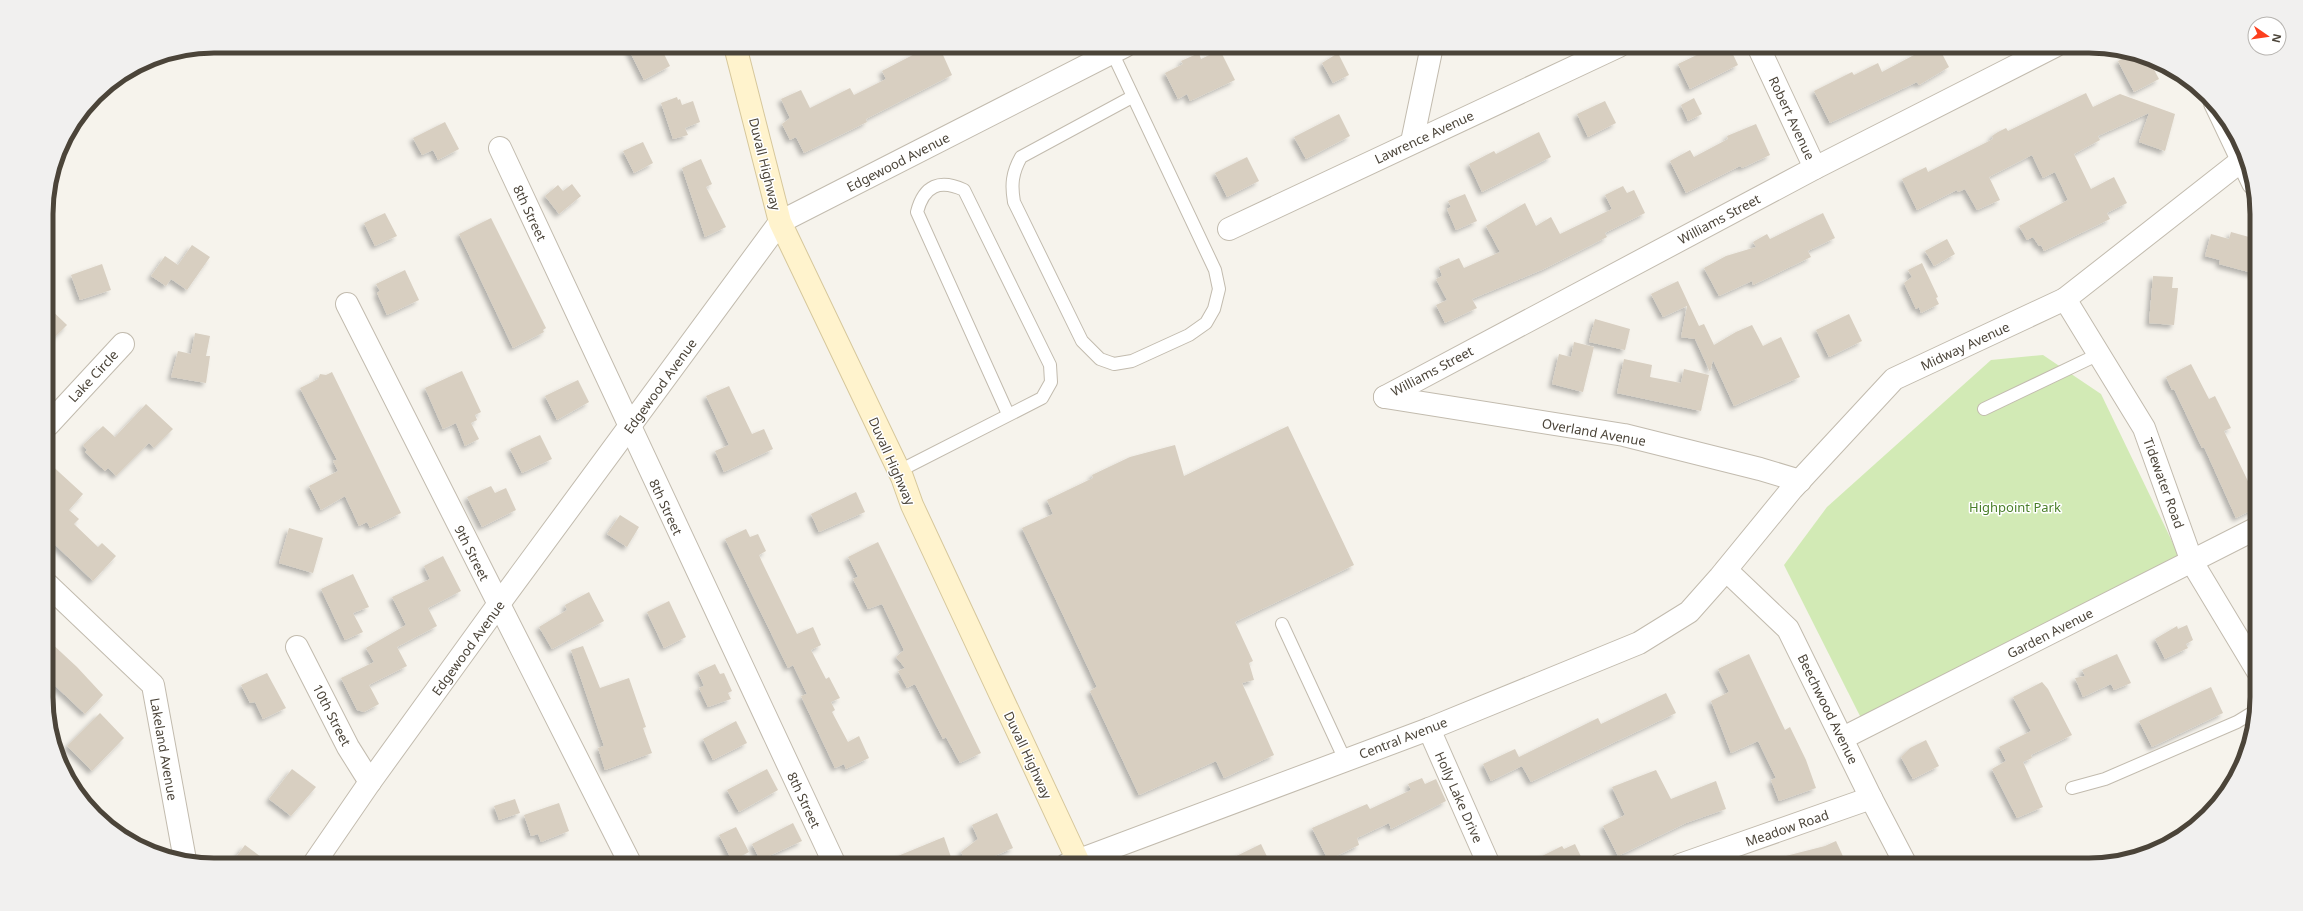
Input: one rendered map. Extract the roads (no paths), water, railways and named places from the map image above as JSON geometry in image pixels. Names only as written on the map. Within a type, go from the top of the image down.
[{"type":"street","name":"Duvall Highway","points":[[737,53],[780,222],[899,471],[916,513],[1072,858]]},
{"type":"street","name":"Edgewood Avenue","points":[[318,858],[370,782],[498,605],[780,222],[1110,53]]},
{"type":"street","points":[[1412,142],[1431,53]]},
{"type":"street","name":"Lawrence Avenue","points":[[1229,229],[1604,53]]},
{"type":"street","name":"Robert Avenue","points":[[1761,53],[1815,168]]},
{"type":"street","name":"Williams Street","points":[[1385,396],[1815,168],[2041,53]]},
{"type":"street","name":"8th Street","points":[[500,148],[629,428],[832,858]]},
{"type":"street","name":"Midway Avenue","points":[[1723,574],[1800,481],[1894,379],[2066,299],[2241,161]]},
{"type":"street","name":"Tidewater Road","points":[[2066,299],[2144,428],[2192,562],[2250,658]]},
{"type":"street","name":"9th Street","points":[[347,304],[498,605],[627,858]]},
{"type":"street","name":"Lake Circle","points":[[53,420],[123,344]]},
{"type":"street","name":"Overland Avenue","points":[[1385,396],[1624,435],[1760,468],[1800,481]]},
{"type":"street","name":"Garden Avenue","points":[[1843,738],[2250,531]]},
{"type":"street","name":"Central Avenue","points":[[1087,858],[1429,729],[1639,643],[1689,612],[1723,574]]},
{"type":"street","name":"Beechwood Avenue","points":[[1723,574],[1788,629],[1843,738],[1871,798],[1902,858]]},
{"type":"street","name":"Lakeland Avenue","points":[[53,590],[153,685],[184,855]]},
{"type":"street","name":"10th Street","points":[[297,647],[348,747],[370,782]]},
{"type":"street","name":"Holly Lake Drive","points":[[1429,729],[1486,858]]},
{"type":"street","name":"Meadow Road","points":[[1700,858],[1871,798]]},
{"type":"lane","points":[[1119,53],[1132,97],[1215,270],[1219,289],[1214,309],[1206,323],[1188,335],[1132,361],[1114,364],[1100,359],[1082,341],[1014,202],[1011,184],[1015,168],[1021,157],[1040,145],[1132,97]]},
{"type":"lane","points":[[899,471],[1008,414],[1042,398],[1051,382],[1050,365],[964,190],[950,184],[934,186],[921,197],[917,212],[1008,414]]},
{"type":"lane","points":[[1984,409],[2099,354]]},
{"type":"lane","points":[[1282,624],[1345,760]]},
{"type":"lane","points":[[2072,788],[2105,779],[2237,722],[2249,714]]},
{"type":"park label","name":"Highpoint Park","points":[[2015,507]]}]
